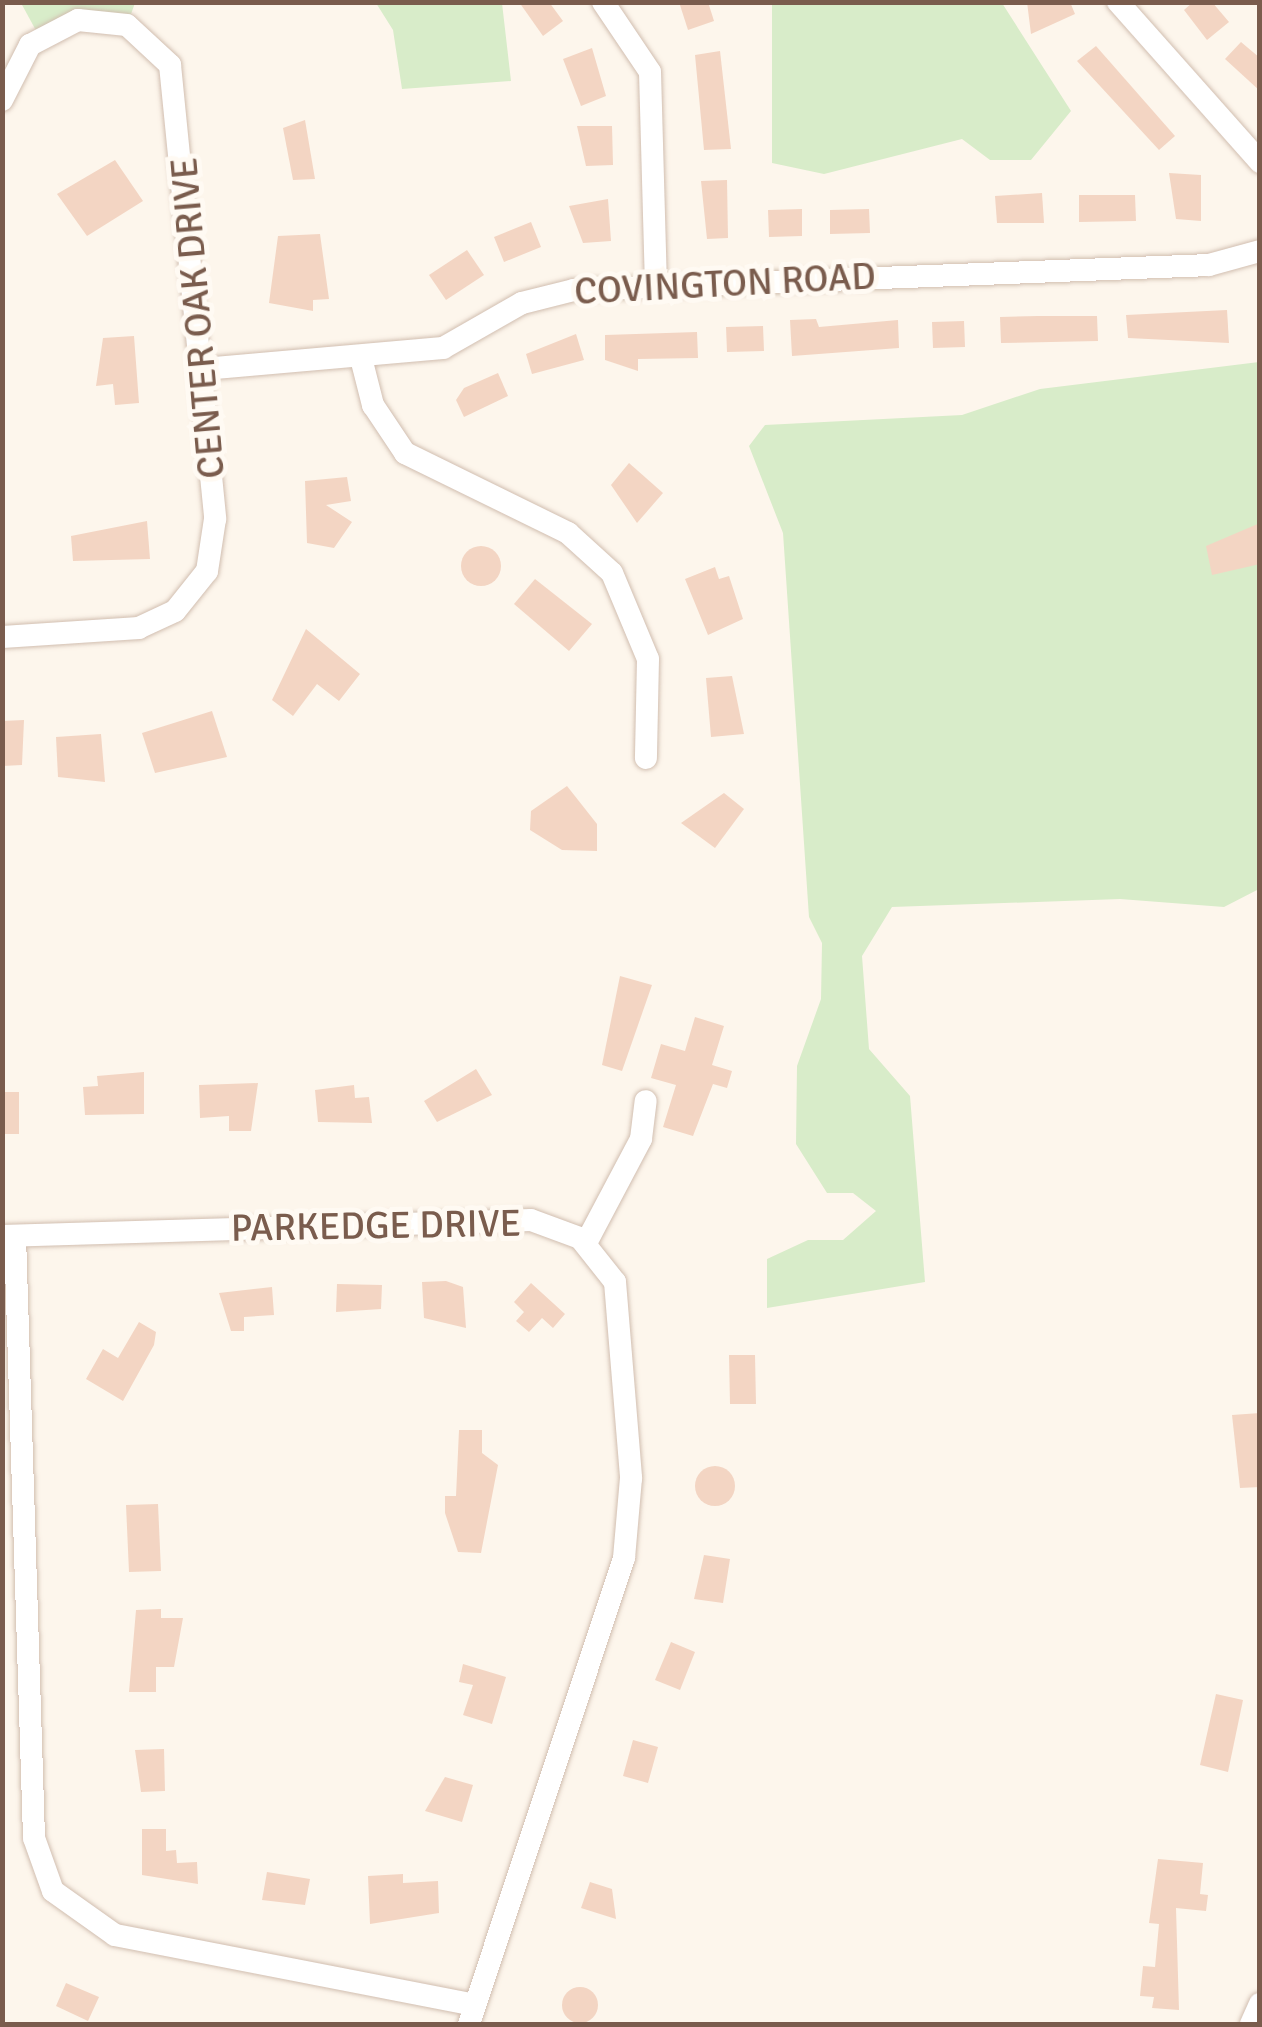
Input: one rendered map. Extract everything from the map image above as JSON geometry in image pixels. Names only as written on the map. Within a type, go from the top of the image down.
[{"type":"street","points":[[604,2],[650,72],[656,282]]},
{"type":"street","points":[[1118,2],[1260,162]]},
{"type":"street","name":"CENTER OAK DRIVE","points":[[2,100],[30,45],[64,23],[112,20],[162,52],[179,102],[216,519],[200,584],[175,611],[139,628],[2,637]]},
{"type":"street","name":"COVINGTON ROAD","points":[[203,369],[442,348],[555,293],[656,282],[1209,266],[1260,250]]},
{"type":"street","points":[[361,358],[374,405],[406,452],[568,532],[612,573],[648,659],[646,758]]},
{"type":"street","points":[[9,1236],[34,1838],[53,1891],[115,1935],[470,2014],[618,1587],[630,1524],[622,1307],[586,1243],[642,1139],[646,1100]]},
{"type":"street","name":"PARKEDGE DRIVE","points":[[9,1236],[516,1220],[559,1226],[586,1243]]},
{"type":"street","points":[[1251,2024],[1260,2004]]},
{"type":"green space","points":[[21,3],[135,3],[127,25],[39,36]]},
{"type":"green space","points":[[376,3],[502,3],[511,81],[402,89],[393,30]]},
{"type":"green space","points":[[772,3],[1002,3],[1071,111],[1031,160],[990,160],[962,139],[824,174],[772,163]]},
{"type":"green space","points":[[1259,362],[1259,889],[1224,907],[1120,899],[892,907],[862,956],[869,1049],[910,1096],[925,1282],[767,1308],[767,1259],[808,1240],[843,1240],[876,1211],[853,1193],[827,1193],[796,1144],[797,1066],[821,999],[822,943],[809,917],[783,533],[749,446],[765,425],[962,415],[1040,389]]},
{"type":"building","points":[[519,2],[549,2],[563,21],[543,36]]},
{"type":"building","points":[[679,2],[708,2],[714,21],[688,30]]},
{"type":"building","points":[[1027,2],[1070,2],[1075,14],[1031,34]]},
{"type":"building","points":[[1193,2],[1212,2],[1229,22],[1207,40],[1184,10]]},
{"type":"building","points":[[1241,42],[1260,58],[1260,91],[1225,59]]},
{"type":"building","points":[[1096,46],[1175,136],[1159,150],[1077,61]]},
{"type":"building","points":[[592,48],[606,96],[581,106],[563,59]]},
{"type":"building","points":[[720,51],[731,149],[704,150],[695,55]]},
{"type":"building","points":[[305,120],[315,179],[293,180],[283,128]]},
{"type":"building","points":[[577,126],[612,126],[613,165],[586,166]]},
{"type":"building","points":[[115,160],[143,201],[87,236],[57,194]]},
{"type":"building","points":[[1169,173],[1201,175],[1201,221],[1176,219]]},
{"type":"building","points":[[727,180],[728,238],[707,239],[701,181]]},
{"type":"building","points":[[1042,193],[1044,223],[997,223],[995,196]]},
{"type":"building","points":[[1079,195],[1135,195],[1136,221],[1079,222]]},
{"type":"building","points":[[608,199],[611,241],[583,243],[569,206]]},
{"type":"building","points":[[802,209],[802,236],[769,237],[768,210]]},
{"type":"building","points":[[869,209],[870,233],[830,234],[830,210]]},
{"type":"building","points":[[531,222],[541,247],[504,262],[494,237]]},
{"type":"building","points":[[320,234],[329,299],[313,300],[313,311],[269,303],[278,236]]},
{"type":"building","points":[[467,250],[484,275],[446,300],[429,275]]},
{"type":"building","points":[[1227,310],[1229,343],[1128,338],[1126,315]]},
{"type":"building","points":[[1097,316],[1098,341],[1001,343],[1000,317]]},
{"type":"building","points":[[816,319],[819,327],[898,320],[899,348],[792,356],[790,320]]},
{"type":"building","points":[[964,321],[965,347],[933,348],[932,322]]},
{"type":"building","points":[[763,326],[764,351],[727,352],[726,327]]},
{"type":"building","points":[[697,332],[698,358],[638,359],[638,371],[605,360],[605,335]]},
{"type":"building","points":[[576,334],[584,360],[532,374],[526,354]]},
{"type":"building","points":[[134,336],[139,403],[115,405],[113,384],[96,386],[103,338]]},
{"type":"building","points":[[498,373],[508,396],[464,417],[456,400],[464,388]]},
{"type":"building","points":[[629,463],[663,493],[637,523],[611,485]]},
{"type":"building","points":[[347,477],[351,501],[326,505],[352,522],[334,548],[307,543],[305,481]]},
{"type":"building","points":[[147,521],[150,559],[73,561],[71,536]]},
{"type":"building","points":[[1260,523],[1260,564],[1212,575],[1206,546]]},
{"type":"building","points":[[481,546],[495,552],[501,566],[495,580],[481,586],[467,580],[461,566],[467,552]]},
{"type":"building","points":[[715,567],[719,579],[729,576],[743,619],[708,635],[685,579]]},
{"type":"building","points":[[535,579],[592,624],[569,651],[514,604]]},
{"type":"building","points":[[306,629],[360,674],[339,701],[317,684],[293,716],[272,700]]},
{"type":"building","points":[[732,676],[744,734],[711,737],[706,678]]},
{"type":"building","points":[[212,711],[227,757],[155,773],[142,733]]},
{"type":"building","points":[[24,720],[22,765],[2,766],[2,721]]},
{"type":"building","points":[[101,734],[105,782],[58,777],[56,737]]},
{"type":"building","points":[[567,786],[597,824],[597,851],[562,850],[530,830],[531,811]]},
{"type":"building","points":[[724,793],[744,809],[715,848],[681,823]]},
{"type":"building","points":[[620,976],[652,985],[622,1071],[602,1065]]},
{"type":"building","points":[[695,1017],[724,1026],[712,1065],[732,1071],[727,1088],[713,1084],[693,1136],[663,1127],[676,1085],[651,1078],[661,1044],[685,1051]]},
{"type":"building","points":[[476,1069],[492,1095],[437,1122],[424,1101]]},
{"type":"building","points":[[144,1072],[144,1114],[85,1115],[83,1087],[98,1086],[97,1076]]},
{"type":"building","points":[[258,1083],[251,1131],[229,1131],[229,1116],[200,1118],[199,1085]]},
{"type":"building","points":[[354,1085],[355,1098],[369,1097],[372,1123],[318,1122],[315,1090]]},
{"type":"building","points":[[2,1092],[19,1092],[19,1134],[2,1134]]},
{"type":"building","points":[[446,1281],[463,1287],[466,1328],[424,1318],[422,1282]]},
{"type":"building","points":[[531,1283],[565,1314],[553,1328],[542,1318],[529,1332],[516,1321],[524,1312],[514,1302]]},
{"type":"building","points":[[337,1284],[382,1285],[381,1309],[336,1312]]},
{"type":"building","points":[[272,1287],[274,1315],[244,1317],[244,1331],[231,1331],[219,1293]]},
{"type":"building","points":[[139,1322],[156,1332],[154,1345],[123,1401],[86,1379],[103,1349],[118,1358]]},
{"type":"building","points":[[729,1355],[755,1355],[756,1404],[730,1404]]},
{"type":"building","points":[[1260,1413],[1260,1487],[1240,1488],[1232,1415]]},
{"type":"building","points":[[459,1430],[482,1430],[482,1453],[498,1465],[481,1553],[458,1552],[445,1513],[445,1496],[456,1496]]},
{"type":"building","points":[[715,1466],[729,1472],[735,1486],[729,1500],[715,1506],[701,1500],[695,1486],[701,1472]]},
{"type":"building","points":[[158,1504],[161,1571],[129,1572],[126,1505]]},
{"type":"building","points":[[704,1555],[730,1559],[723,1603],[694,1599]]},
{"type":"building","points":[[161,1609],[161,1618],[183,1618],[174,1667],[156,1667],[156,1692],[129,1692],[136,1610]]},
{"type":"building","points":[[671,1642],[695,1652],[680,1690],[655,1680]]},
{"type":"building","points":[[463,1664],[506,1677],[492,1724],[463,1715],[473,1685],[459,1682]]},
{"type":"building","points":[[1216,1694],[1243,1700],[1228,1772],[1200,1765]]},
{"type":"building","points":[[633,1740],[658,1747],[648,1783],[623,1776]]},
{"type":"building","points":[[164,1749],[165,1791],[141,1792],[135,1750]]},
{"type":"building","points":[[445,1777],[473,1785],[462,1822],[425,1811]]},
{"type":"building","points":[[142,1829],[166,1829],[166,1851],[176,1850],[177,1863],[197,1862],[198,1884],[142,1875]]},
{"type":"building","points":[[1158,1859],[1203,1863],[1200,1894],[1208,1895],[1206,1911],[1176,1908],[1179,2010],[1152,2008],[1154,1997],[1140,1996],[1143,1966],[1155,1967],[1159,1924],[1149,1923]]},
{"type":"building","points":[[267,1872],[310,1879],[305,1905],[262,1900]]},
{"type":"building","points":[[403,1874],[403,1883],[438,1881],[439,1913],[370,1924],[368,1876]]},
{"type":"building","points":[[590,1882],[612,1889],[616,1919],[581,1908]]},
{"type":"building","points":[[66,1983],[99,1997],[88,2021],[56,2006]]},
{"type":"building","points":[[580,1987],[593,1992],[598,2005],[593,2018],[580,2023],[567,2018],[562,2005],[567,1992]]}]
